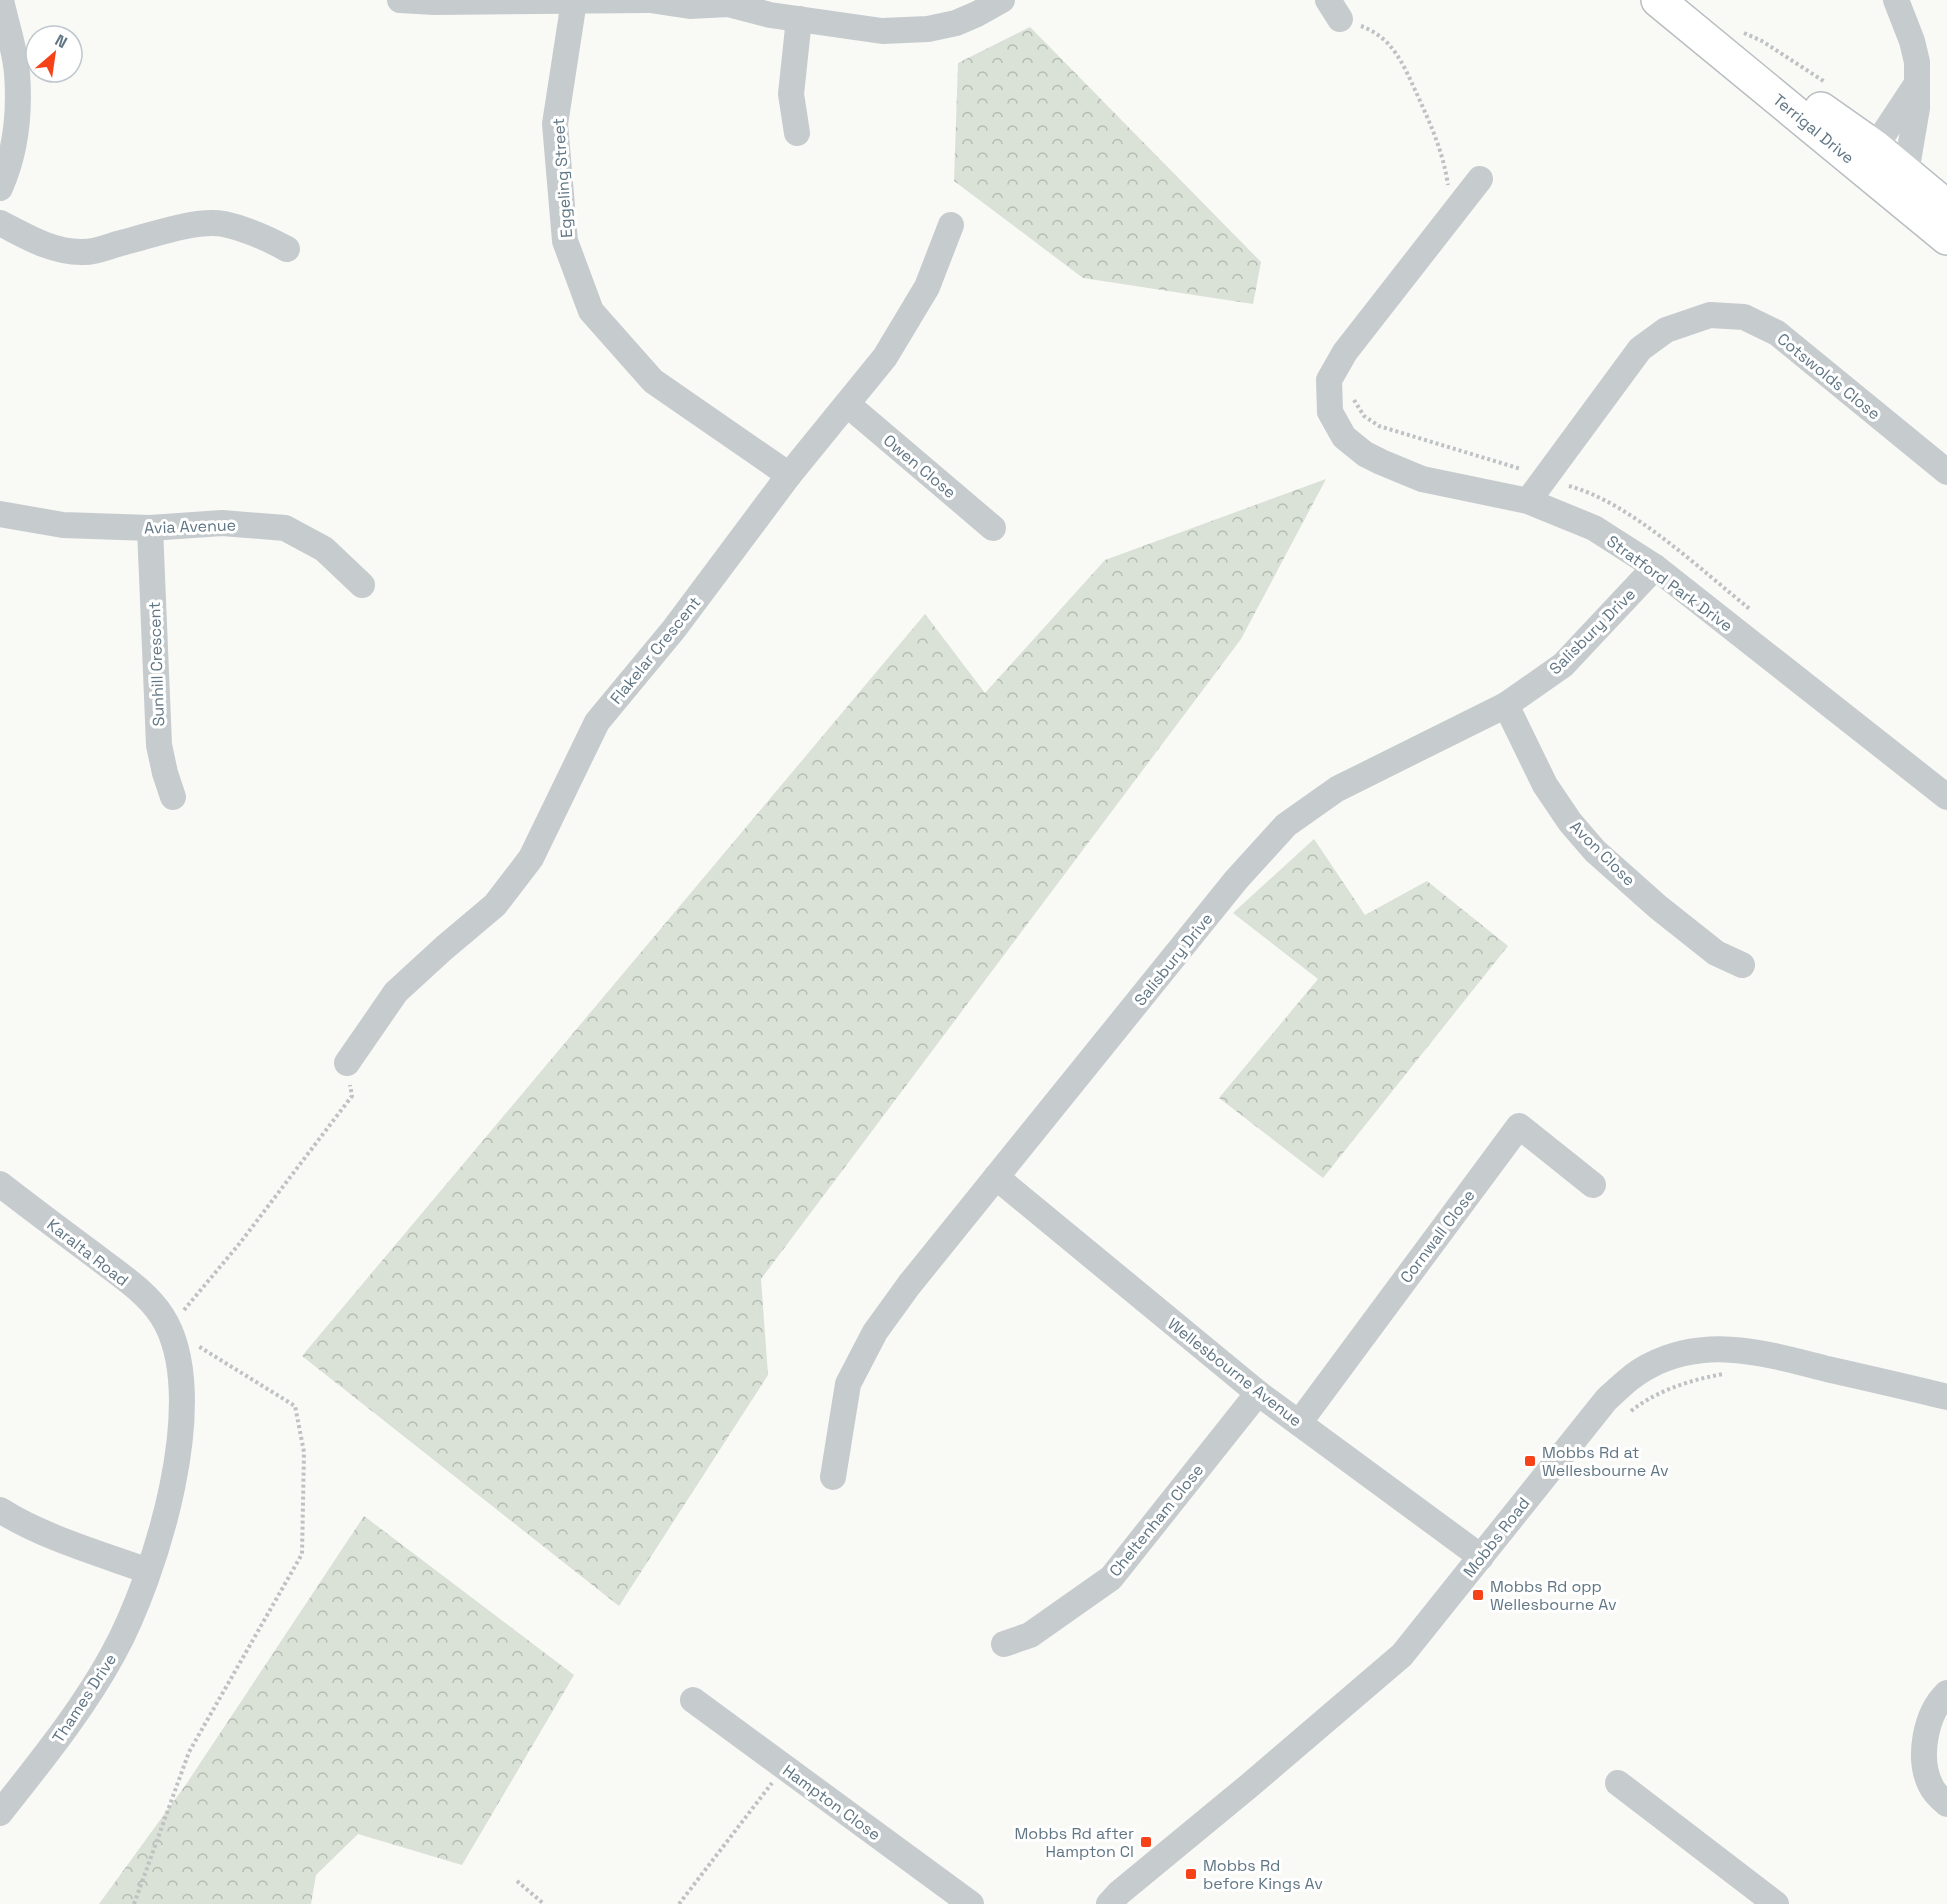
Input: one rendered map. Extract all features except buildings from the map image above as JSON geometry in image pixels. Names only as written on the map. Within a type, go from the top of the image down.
[{"type":"main road","name":"Terrigal Drive","points":[[1670,9],[1744,56],[1875,147]]},
{"type":"main road","name":"Terrigal Drive","points":[[1670,9],[1898,181],[1947,207]]},
{"type":"main road","points":[[1875,147],[1878,161],[1898,181]]},
{"type":"main road","name":"Terrigal Drive","points":[[1898,181],[1947,238]]},
{"type":"street","points":[[0,188],[12,154],[17,122],[16,72],[1,0]]},
{"type":"street","points":[[400,0],[435,2],[648,0],[690,6],[728,4],[759,12],[882,31],[928,29],[956,23],[1002,0]]},
{"type":"street","points":[[1896,0],[1912,41],[1917,62],[1917,108],[1908,160],[1898,181]]},
{"type":"street","name":"Eggeling Street","points":[[574,1],[555,124],[565,241],[591,311],[653,381],[789,475]]},
{"type":"street","points":[[797,133],[791,94],[799,19]]},
{"type":"street","points":[[1875,147],[1917,85]]},
{"type":"street","name":"Stratford Park Drive","points":[[1480,179],[1345,352],[1329,380],[1330,412],[1344,436],[1365,454],[1422,479],[1528,501],[1594,528],[1655,567],[1947,797]]},
{"type":"street","points":[[0,223],[32,240],[58,250],[83,253],[200,224],[222,224],[256,233],[287,249]]},
{"type":"street","name":"Flakelar Crescent","points":[[347,1063],[396,992],[495,905],[531,858],[597,722],[674,629],[789,475],[885,357],[927,287],[951,225]]},
{"type":"street","name":"Cotswolds Close","points":[[1528,501],[1640,348],[1666,330],[1710,315],[1744,317],[1777,333],[1947,472]]},
{"type":"street","name":"Owen Close","points":[[847,404],[993,528]]},
{"type":"street","name":"Avia Avenue","points":[[0,514],[63,525],[150,528],[222,523],[285,528],[324,549],[362,585]]},
{"type":"street","name":"Sunhill Crescent","points":[[150,528],[159,745],[173,797]]},
{"type":"street","name":"Salisbury Drive","points":[[832,1477],[848,1384],[875,1332],[909,1285],[1236,880],[1286,825],[1337,789],[1506,705],[1563,664],[1655,567]]},
{"type":"street","name":"Avon Close","points":[[1506,705],[1545,785],[1570,822],[1595,851],[1716,953],[1742,965]]},
{"type":"street","name":"Cornwall Close","points":[[1299,1423],[1519,1126],[1593,1185]]},
{"type":"street","name":"Wellesbourne Avenue","points":[[996,1177],[1258,1393],[1480,1557]]},
{"type":"street","name":"Karalta Road","points":[[0,1184],[117,1273],[161,1314],[168,1328]]},
{"type":"street","name":"Thames Drive","points":[[0,1813],[43,1758],[97,1680],[129,1624],[148,1571],[174,1485],[182,1421],[182,1383],[177,1355],[168,1328]]},
{"type":"street","name":"Mobbs Road","points":[[1109,1904],[1119,1893],[1386,1670],[1416,1639],[1606,1400],[1628,1380],[1649,1366],[1671,1357],[1728,1348],[1765,1354],[1947,1398]]},
{"type":"street","name":"Cheltenham Close","points":[[1004,1644],[1030,1635],[1111,1578],[1258,1393]]},
{"type":"street","points":[[0,1510],[14,1519],[82,1548],[148,1571]]},
{"type":"street","points":[[1947,1693],[1934,1712],[1925,1737],[1923,1754],[1931,1787],[1947,1804]]},
{"type":"street","name":"Hampton Close","points":[[693,1700],[970,1904]]},
{"type":"street","points":[[1618,1783],[1776,1904]]},
{"type":"path","points":[[1334,9],[1371,30],[1391,46],[1408,75],[1437,140],[1445,167],[1448,221]]},
{"type":"path","points":[[1740,31],[1762,41],[1832,87]]},
{"type":"path","points":[[1354,394],[1354,402],[1364,416],[1379,426],[1521,469]]},
{"type":"path","points":[[134,1904],[189,1752],[302,1554],[304,1452],[295,1406],[168,1328],[240,1243],[352,1096],[347,1063]]},
{"type":"path","points":[[1626,1415],[1667,1389],[1687,1382],[1726,1374]]},
{"type":"path","points":[[679,1904],[784,1767]]},
{"type":"path","points":[[517,1881],[544,1904]]},
{"type":"green space","points":[[1030,27],[1261,262],[1253,304],[1083,278],[954,181],[958,63]]},
{"type":"green space","points":[[1326,479],[1241,639],[761,1279],[768,1375],[619,1606],[302,1356],[925,614],[985,693],[1105,560]]},
{"type":"green space","points":[[1314,839],[1365,915],[1427,881],[1508,946],[1323,1178],[1219,1098],[1318,979],[1233,913]]},
{"type":"green space","points":[[364,1516],[574,1675],[462,1865],[358,1834],[316,1875],[311,1904],[99,1904],[187,1783]]},
{"type":"place","name":"Mobbs Rd at Wellesbourne Av","points":[[1530,1461]]},
{"type":"place","name":"Mobbs Rd opp Wellesbourne Av","points":[[1478,1595]]},
{"type":"place","name":"Mobbs Rd after Hampton Cl","points":[[1146,1842]]},
{"type":"place","name":"Mobbs Rd before Kings Av","points":[[1191,1874]]}]
